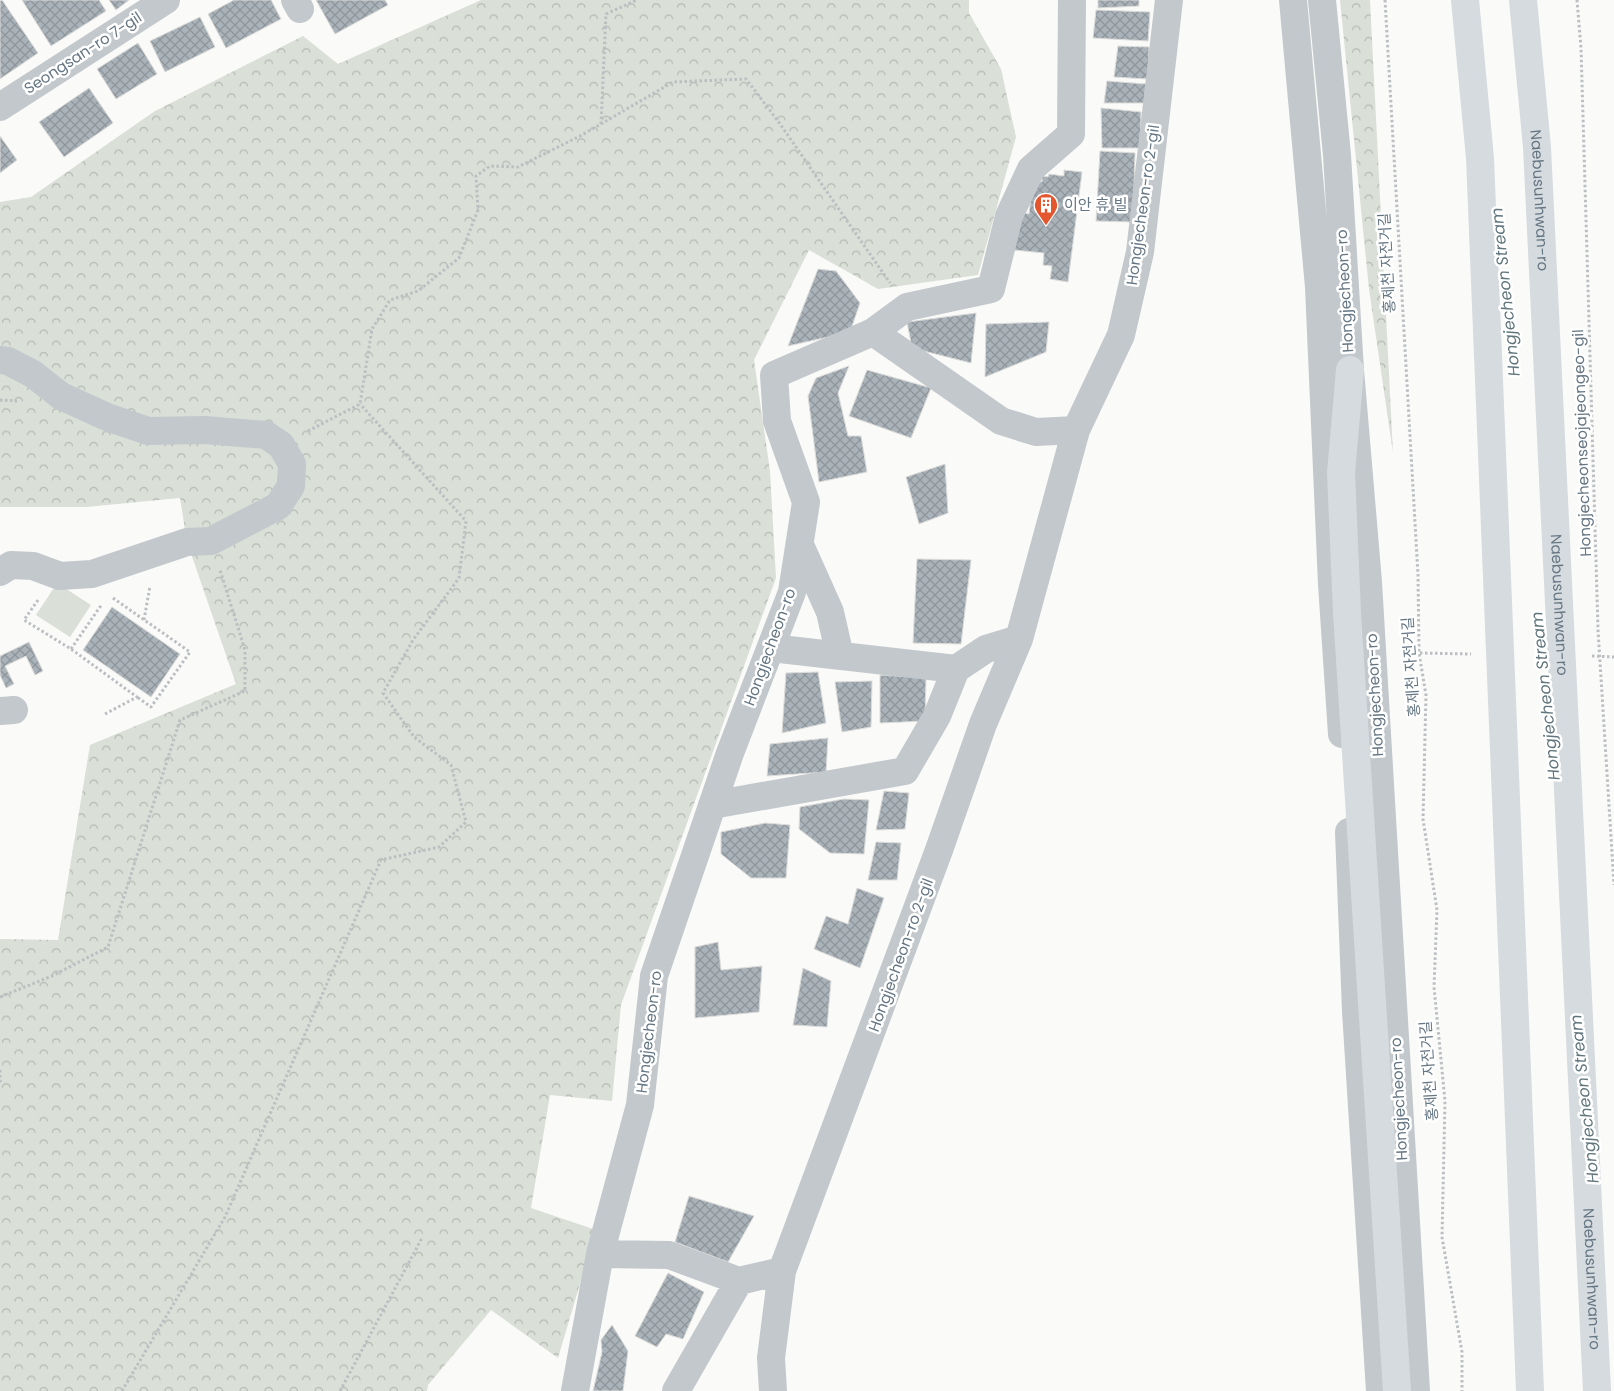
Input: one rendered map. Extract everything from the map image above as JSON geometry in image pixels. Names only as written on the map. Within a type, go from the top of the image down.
[{"type":"highway","points":[[1465,0],[1480,158],[1530,1391]]},
{"type":"highway","name":"Naebusunhwan-ro","points":[[1523,0],[1537,147],[1597,1391]]},
{"type":"highway","points":[[1350,370],[1341,473],[1347,613],[1397,1391]]},
{"type":"street","name":"Seongsan-ro 7-gil","points":[[0,107],[166,0]]},
{"type":"street","name":"Hongjecheon-ro","points":[[575,1391],[600,1254],[640,1105],[654,976],[712,805],[792,592],[806,502],[777,421],[774,375],[873,332],[906,307],[990,289],[1009,216],[1031,169],[1071,134],[1072,0]]},
{"type":"street","name":"Hongjecheon-ro 2-gil","points":[[773,1391],[771,1358],[782,1271],[936,860],[983,724],[1019,639],[1076,430],[1121,335],[1140,252],[1169,0]]},
{"type":"street","name":"Hongjecheon-ro","points":[[1292,0],[1319,287],[1332,584],[1348,803],[1356,1010],[1380,1391]]},
{"type":"street","name":"Hongjecheon-ro","points":[[1322,0],[1337,155],[1350,370],[1368,582],[1416,1391]]},
{"type":"street","points":[[873,332],[1001,421],[1036,432],[1076,430]]},
{"type":"street","points":[[0,360],[8,361],[33,374],[60,396],[107,417],[148,431],[205,430],[266,435],[281,445],[292,464],[291,486],[278,506],[211,541],[187,542],[92,574],[68,575],[33,566],[11,565],[0,572]]},
{"type":"street","points":[[800,545],[830,612],[840,656]]},
{"type":"street","points":[[712,805],[905,771],[937,716],[956,669],[986,649],[1019,639]]},
{"type":"street","points":[[771,648],[956,669]]},
{"type":"street","points":[[600,1254],[669,1255],[739,1281],[782,1271]]},
{"type":"street","points":[[676,1391],[739,1281]]},
{"type":"path","points":[[601,124],[606,14],[637,0]]},
{"type":"path","name":"홍제천 자전거길","points":[[1385,0],[1418,575],[1419,653],[1426,695],[1423,819],[1437,910],[1434,986],[1445,1101],[1442,1237],[1462,1352],[1462,1391]]},
{"type":"path","name":"Hongjecheonseojajeongeo-gil","points":[[1577,0],[1581,48],[1598,630],[1614,884]]},
{"type":"path","points":[[360,404],[372,329],[390,300],[418,290],[459,258],[478,210],[476,176],[490,166],[518,167],[601,124],[673,82],[746,79],[778,121],[906,307]]},
{"type":"path","points":[[281,445],[360,404]]},
{"type":"path","points":[[122,1391],[225,1217],[381,860],[439,847],[466,822],[452,765],[414,737],[383,694],[414,640],[459,578],[466,522],[360,404]]},
{"type":"path","points":[[0,997],[52,976],[108,947],[180,720],[245,691],[245,650],[211,541]]},
{"type":"path","points":[[68,575],[108,595],[190,652],[151,706],[71,648],[24,620],[68,575]]},
{"type":"path","points":[[71,648],[108,595]]},
{"type":"path","points":[[105,714],[137,697]]},
{"type":"path","points":[[0,1070],[0,1083]]},
{"type":"path","points":[[340,1391],[422,1238]]},
{"type":"green space","points":[[481,0],[969,0],[969,13],[1001,69],[1016,137],[978,275],[878,289],[809,250],[754,360],[770,471],[776,578],[621,1005],[612,1101],[550,1095],[531,1208],[596,1230],[558,1358],[491,1310],[428,1385],[427,1391],[0,1391],[0,939],[58,940],[90,745],[236,684],[187,542],[180,498],[86,507],[0,507],[0,202],[31,197],[155,111],[303,36],[338,64]]},
{"type":"green space","points":[[1340,0],[1370,0],[1393,453],[1369,289]]},
{"type":"green space","points":[[57,583],[91,605],[70,637],[36,615]]},
{"type":"pier","points":[[1437,0],[1549,0],[1571,651],[1600,977],[1614,1186],[1614,1391],[1534,1391],[1490,648],[1457,271],[1455,171]]},
{"type":"building","points":[[2,0],[38,53],[0,79],[0,1]]},
{"type":"building","points":[[22,0],[99,0],[106,11],[51,46]]},
{"type":"building","points":[[109,0],[129,0],[116,10]]},
{"type":"building","points":[[234,0],[271,0],[281,19],[226,48],[208,14]]},
{"type":"building","points":[[316,0],[385,0],[388,5],[335,34]]},
{"type":"building","points":[[1098,0],[1139,0],[1139,6],[1098,8]]},
{"type":"building","points":[[1096,10],[1150,12],[1148,41],[1093,38]]},
{"type":"building","points":[[200,17],[215,47],[165,72],[150,41]]},
{"type":"building","points":[[138,43],[157,74],[116,99],[97,69]]},
{"type":"building","points":[[1118,46],[1149,47],[1148,79],[1114,77]]},
{"type":"building","points":[[1107,81],[1146,84],[1144,103],[1104,103]]},
{"type":"building","points":[[89,88],[113,123],[64,157],[39,122]]},
{"type":"building","points":[[1101,108],[1141,112],[1140,148],[1102,148]]},
{"type":"building","points":[[0,136],[17,160],[0,173]]},
{"type":"building","points":[[1100,151],[1135,153],[1133,222],[1096,221]]},
{"type":"building","name":"이안 휴 빌","points":[[1064,170],[1082,172],[1068,282],[1050,279],[1052,266],[1043,265],[1044,253],[1014,250],[1019,212],[1029,214],[1033,181],[1042,182],[1042,176],[1048,177],[1049,174],[1064,176]]},
{"type":"building","points":[[818,269],[836,271],[860,303],[850,332],[788,346]]},
{"type":"building","points":[[976,313],[971,363],[912,348],[907,322]]},
{"type":"building","points":[[1049,322],[1046,352],[985,377],[986,324]]},
{"type":"building","points":[[849,366],[838,393],[848,436],[861,436],[867,472],[819,482],[808,396],[816,378]]},
{"type":"building","points":[[867,370],[931,388],[911,438],[849,416]]},
{"type":"building","points":[[945,464],[948,513],[919,524],[906,477]]},
{"type":"building","points":[[917,559],[971,560],[961,644],[913,643]]},
{"type":"building","points":[[112,607],[180,654],[151,697],[83,650]]},
{"type":"building","points":[[29,642],[43,671],[35,675],[26,656],[5,666],[14,684],[6,688],[0,675],[0,656]]},
{"type":"building","points":[[818,672],[826,723],[782,733],[786,673]]},
{"type":"building","points":[[880,675],[926,678],[925,721],[880,723]]},
{"type":"building","points":[[872,681],[871,727],[842,732],[835,682]]},
{"type":"building","points":[[828,738],[826,772],[767,776],[770,744]]},
{"type":"building","points":[[884,791],[909,793],[905,829],[876,830]]},
{"type":"building","points":[[844,799],[869,800],[864,854],[830,853],[799,829],[800,807]]},
{"type":"building","points":[[765,823],[790,825],[786,878],[751,878],[721,854],[721,832]]},
{"type":"building","points":[[876,842],[901,843],[897,880],[868,880]]},
{"type":"building","points":[[857,888],[884,898],[860,968],[814,949],[826,916],[848,924]]},
{"type":"building","points":[[718,942],[721,970],[762,966],[759,1012],[695,1018],[695,947]]},
{"type":"building","points":[[803,968],[831,981],[827,1027],[793,1025]]},
{"type":"building","points":[[689,1196],[754,1216],[728,1262],[675,1242]]},
{"type":"building","points":[[668,1273],[704,1292],[683,1339],[666,1334],[657,1347],[635,1336]]},
{"type":"building","points":[[612,1325],[628,1351],[623,1391],[593,1391],[602,1352],[601,1340]]},
{"type":"place","name":"이안 휴 빌","points":[[1046,226]]},
{"type":"water label","name":"Hongjecheon Stream","points":[[1505,292]]},
{"type":"water label","name":"Hongjecheon Stream","points":[[1545,696]]},
{"type":"water label","name":"Hongjecheon Stream","points":[[1584,1099]]}]
